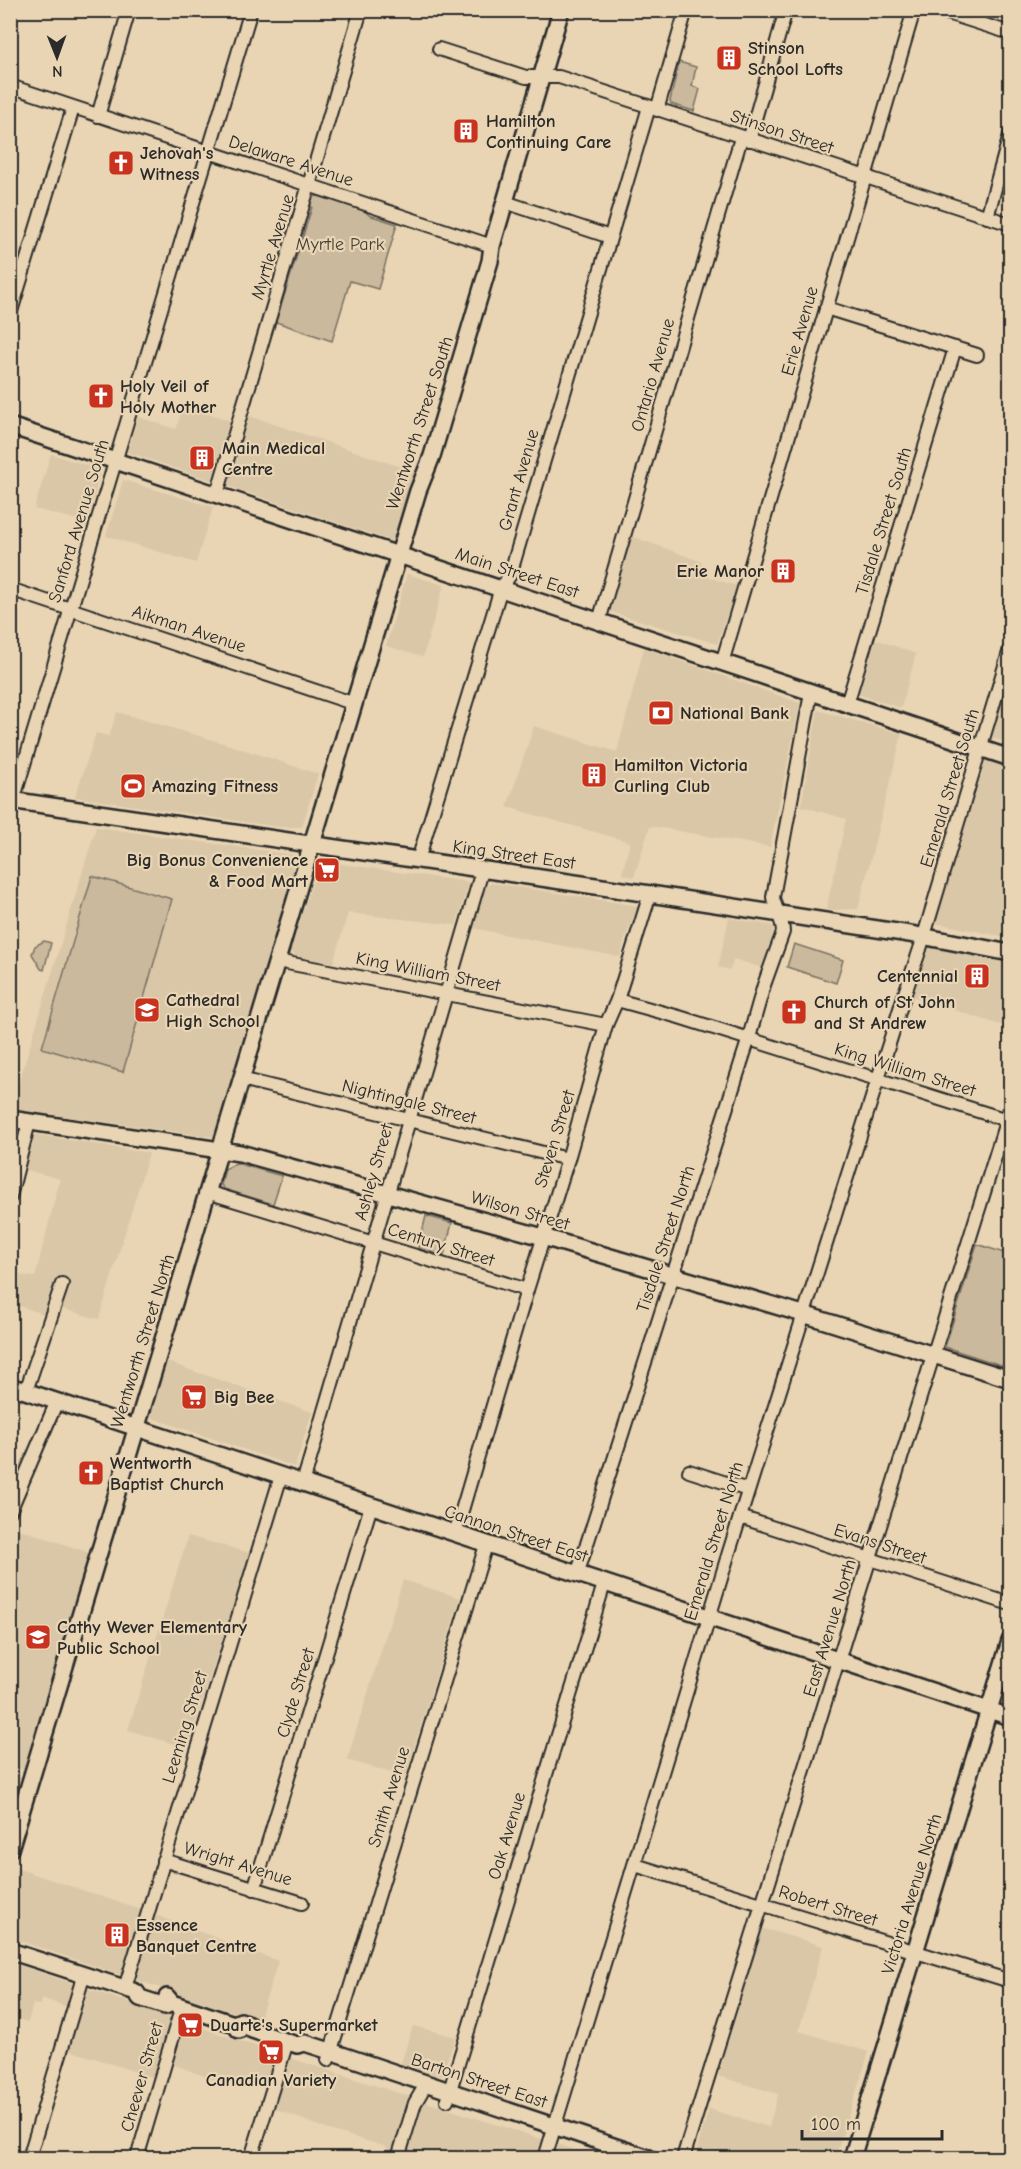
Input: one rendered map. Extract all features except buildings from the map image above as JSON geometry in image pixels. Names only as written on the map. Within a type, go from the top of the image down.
[{"type":"main road","name":"Wentworth Street South","points":[[312,845],[399,555],[443,421],[561,10]]},
{"type":"main road","name":"Main Street East","points":[[10,426],[1011,758]]},
{"type":"main road","name":"King Street East","points":[[12,804],[650,894],[1011,953]]},
{"type":"main road","name":"Wentworth Street North","points":[[12,1840],[312,845]]},
{"type":"main road","name":"Wilson Street","points":[[10,1119],[221,1149],[543,1237],[803,1314],[1011,1379]]},
{"type":"main road","name":"Cannon Street East","points":[[10,1386],[708,1619],[1011,1717]]},
{"type":"main road","name":"Victoria Avenue North","points":[[852,2158],[1011,1641]]},
{"type":"main road","name":"Barton Street East","points":[[10,1951],[130,1990],[143,1989],[168,1998],[177,2005],[234,2024],[241,2021],[249,2024],[252,2030],[292,2043],[302,2052],[329,2056],[553,2131],[649,2158]]},
{"type":"main road","name":"Barton Street East","points":[[553,2131],[622,2158]]},
{"type":"street","points":[[98,116],[129,10]]},
{"type":"street","name":"Sanford Avenue South","points":[[12,804],[117,462],[251,10]]},
{"type":"street","name":"Myrtle Avenue","points":[[217,494],[361,10]]},
{"type":"street","name":"Grant Avenue","points":[[418,861],[501,588],[510,575],[610,237],[686,10]]},
{"type":"street","name":"Ontario Avenue","points":[[599,621],[786,10]]},
{"type":"street","name":"Erie Avenue","points":[[722,663],[914,10]]},
{"type":"street","points":[[938,10],[1011,33]]},
{"type":"street","name":"Stinson Street","points":[[439,49],[526,77],[559,77],[1011,225]]},
{"type":"street","name":"Delaware Avenue","points":[[10,86],[492,246]]},
{"type":"street","points":[[10,315],[73,108]]},
{"type":"street","points":[[987,217],[1011,135]]},
{"type":"street","points":[[505,202],[610,237]]},
{"type":"street","points":[[826,308],[978,355]]},
{"type":"street","name":"Tisdale Street South","points":[[847,704],[955,348]]},
{"type":"street","name":"Aikman Avenue","points":[[10,589],[355,704]]},
{"type":"street","name":"Emerald Street South","points":[[924,937],[1011,649]]},
{"type":"street","points":[[779,915],[774,907],[773,897],[811,693]]},
{"type":"street","name":"Ashley Street","points":[[303,1483],[482,871]]},
{"type":"street","name":"Steven Street","points":[[454,1534],[568,1159],[606,1025],[617,1000],[650,894]]},
{"type":"street","name":"Tisdale Street North","points":[[577,1575],[764,985],[783,932],[779,915]]},
{"type":"street","name":"Emerald Street North","points":[[545,2158],[748,1490],[924,937]]},
{"type":"street","name":"King William Street","points":[[277,961],[606,1025]]},
{"type":"street","name":"King William Street","points":[[617,1000],[679,1017],[878,1081],[1009,1117]]},
{"type":"street","name":"Nightingale Street","points":[[241,1079],[568,1159]]},
{"type":"street","name":"East Avenue North","points":[[683,2158],[1009,1117]]},
{"type":"street","points":[[10,1197],[29,1122]]},
{"type":"street","name":"Century Street","points":[[207,1192],[527,1290]]},
{"type":"street","points":[[26,1391],[62,1284]]},
{"type":"street","points":[[10,1511],[57,1401]]},
{"type":"street","points":[[689,1471],[748,1490]]},
{"type":"street","name":"Leeming Street","points":[[130,1990],[163,1860],[281,1476]]},
{"type":"street","name":"Clyde Street","points":[[254,1889],[371,1506]]},
{"type":"street","name":"Evans Street","points":[[740,1517],[1011,1604]]},
{"type":"street","name":"Smith Avenue","points":[[329,2056],[486,1545]]},
{"type":"street","name":"Oak Avenue","points":[[448,2096],[604,1584]]},
{"type":"street","name":"Wright Avenue","points":[[163,1860],[302,1903]]},
{"type":"street","name":"Robert Street","points":[[635,1865],[1011,1981]]},
{"type":"street","points":[[29,2158],[84,1974]]},
{"type":"street","name":"Cheever Street","points":[[137,2158],[177,2005]]},
{"type":"street","points":[[251,2158],[292,2043]]},
{"type":"street","points":[[398,2158],[415,2103],[424,2088]]},
{"type":"street","points":[[1008,2158],[1011,2151]]},
{"type":"shaded area","points":[[184,405],[240,424],[244,414],[416,472],[392,541],[127,452],[138,417],[176,429]]},
{"type":"shaded area","points":[[51,454],[101,470],[87,522],[34,509]]},
{"type":"shaded area","points":[[123,480],[213,507],[196,563],[106,536]]},
{"type":"shaded area","points":[[629,535],[702,562],[697,574],[737,586],[717,644],[608,611]]},
{"type":"shaded area","points":[[407,574],[444,585],[423,657],[386,646]]},
{"type":"shaded area","points":[[876,639],[916,654],[901,708],[858,694]]},
{"type":"shaded area","points":[[644,648],[800,703],[770,847],[650,826],[634,877],[622,874],[630,842],[507,807],[534,726],[617,752]]},
{"type":"shaded area","points":[[1010,673],[1010,744],[990,737]]},
{"type":"shaded area","points":[[818,710],[902,734],[858,909],[826,910],[846,819],[801,806]]},
{"type":"shaded area","points":[[117,712],[318,774],[302,827],[279,827],[75,797],[96,733],[109,736]]},
{"type":"shaded area","points":[[986,759],[1010,768],[1010,938],[936,923]]},
{"type":"shaded area","name":"Cathedral High School","points":[[96,827],[296,855],[284,912],[215,1137],[11,1109]]},
{"type":"shaded area","points":[[320,861],[469,882],[456,925],[348,913],[333,963],[296,957],[290,950]]},
{"type":"shaded area","points":[[491,883],[638,906],[620,957],[472,928],[484,889]]},
{"type":"shaded area","points":[[729,918],[774,926],[765,969],[734,959],[730,970],[718,967]]},
{"type":"shaded area","points":[[928,947],[1010,963],[1010,1028],[911,996]]},
{"type":"shaded area","points":[[20,1132],[149,1153],[99,1319],[59,1308],[55,1318],[11,1303],[11,1274],[35,1277],[60,1179],[11,1166]]},
{"type":"shaded area","points":[[167,1362],[312,1412],[295,1467],[149,1417]]},
{"type":"shaded area","name":"Cathy Wever Elementary Public School","points":[[11,1526],[90,1553],[23,1770],[11,1766]]},
{"type":"shaded area","points":[[188,1536],[250,1553],[187,1748],[128,1730]]},
{"type":"shaded area","points":[[403,1580],[460,1598],[405,1777],[347,1760]]},
{"type":"shaded area","points":[[16,1868],[139,1909],[278,1961],[259,2021],[11,1938],[11,1886]]},
{"type":"shaded area","points":[[762,1928],[823,1946],[799,2031],[869,2052],[835,2158],[694,2158],[709,2109],[769,2127],[778,2094],[718,2076]]},
{"type":"shaded area","points":[[10,1962],[293,2059],[600,2158],[384,2158],[387,2147],[326,2129],[273,2108],[277,2091],[218,2075],[217,2081],[170,2063],[164,2081],[66,2049],[78,2010],[43,1999],[40,2005],[33,2004],[28,2022],[11,2017]]},
{"type":"shaded area","points":[[413,2026],[456,2037],[441,2076],[400,2066]]},
{"type":"green space","points":[[679,62],[696,67],[692,86],[700,89],[694,111],[671,104],[670,101]]},
{"type":"green space","name":"Myrtle Park","points":[[318,196],[363,209],[369,215],[397,224],[378,289],[350,281],[332,341],[276,322],[312,207],[310,204],[312,197]]},
{"type":"green space","points":[[92,876],[172,899],[123,1072],[42,1048]]},
{"type":"green space","points":[[44,941],[51,943],[44,970],[32,954],[35,946]]},
{"type":"green space","points":[[794,944],[843,960],[836,983],[787,967]]},
{"type":"green space","points":[[236,1163],[282,1176],[273,1204],[224,1189],[221,1185],[225,1169]]},
{"type":"green space","points":[[426,1216],[452,1223],[444,1256],[418,1248]]},
{"type":"green space","points":[[977,1244],[1010,1255],[1010,1368],[945,1347]]},
{"type":"place","name":"Stinson School Lofts","points":[[729,58]]},
{"type":"place","name":"Hamilton Continuing Care","points":[[466,131]]},
{"type":"place","name":"Jehovah's Witness","points":[[121,163]]},
{"type":"place","name":"Holy Veil of Holy Mother","points":[[101,396]]},
{"type":"place","name":"Main Medical Centre","points":[[202,458]]},
{"type":"place","name":"Erie Manor","points":[[783,571]]},
{"type":"place","name":"National Bank","points":[[661,713]]},
{"type":"place","name":"Hamilton Victoria Curling Club","points":[[594,775]]},
{"type":"place","name":"Amazing Fitness","points":[[133,786]]},
{"type":"place","name":"Big Bonus Convenience & Food Mart","points":[[327,870]]},
{"type":"place","name":"Centennial","points":[[977,976]]},
{"type":"place","name":"Cathedral High School","points":[[147,1010]]},
{"type":"place","name":"Church of St John and St Andrew","points":[[794,1012]]},
{"type":"place","name":"Big Bee","points":[[194,1397]]},
{"type":"place","name":"Wentworth Baptist Church","points":[[91,1473]]},
{"type":"place","name":"Cathy Wever Elementary Public School","points":[[38,1637]]},
{"type":"place","name":"Essence Banquet Centre","points":[[117,1935]]},
{"type":"place","name":"Duarte's Supermarket","points":[[190,2025]]},
{"type":"place","name":"Canadian Variety","points":[[271,2052]]}]
